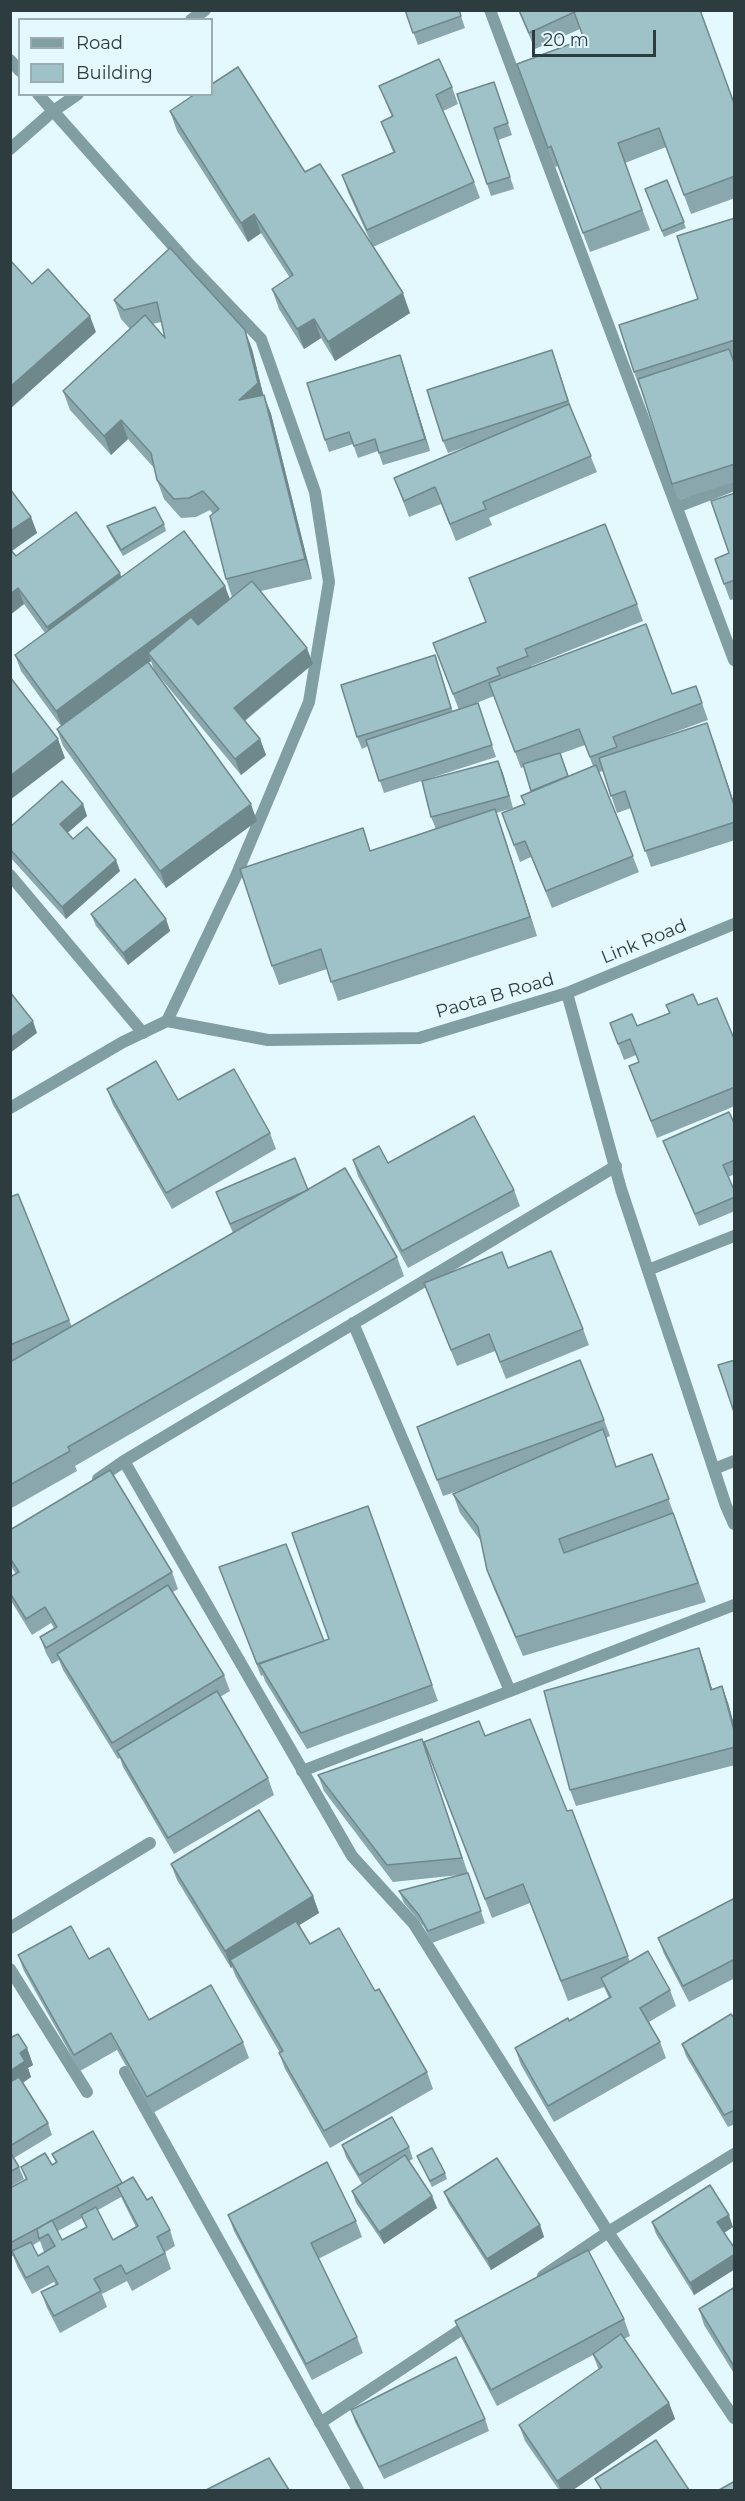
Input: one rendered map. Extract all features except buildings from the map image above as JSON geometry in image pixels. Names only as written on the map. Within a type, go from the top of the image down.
[{"type":"street","points":[[490,10],[735,660]]},
{"type":"street","points":[[10,1108],[143,1032],[167,1021],[236,876],[309,702],[329,582],[315,492],[261,339],[40,96]]},
{"type":"street","points":[[10,149],[52,111],[75,96]]},
{"type":"street","points":[[677,507],[735,485]]},
{"type":"street","points":[[10,875],[143,1032]]},
{"type":"street","name":"Link Road","points":[[567,993],[735,924]]},
{"type":"street","name":"Paota B Road","points":[[167,1021],[268,1040],[419,1038],[567,993],[621,1189],[714,1469],[735,1524]]},
{"type":"street","points":[[85,1489],[124,1461],[616,1166]]},
{"type":"street","points":[[648,1270],[735,1236]]},
{"type":"street","points":[[352,1323],[510,1691]]},
{"type":"street","points":[[124,1461],[352,1856],[414,1924],[608,2232],[735,2418]]},
{"type":"street","points":[[714,1469],[735,1461]]},
{"type":"street","points":[[302,1770],[735,1605]]},
{"type":"street","points":[[10,1928],[150,1843]]},
{"type":"street","points":[[10,1969],[87,2092]]},
{"type":"street","points":[[125,2072],[358,2490]]},
{"type":"street","points":[[529,2285],[608,2232],[735,2154]]},
{"type":"street","points":[[320,2423],[479,2318]]}]
